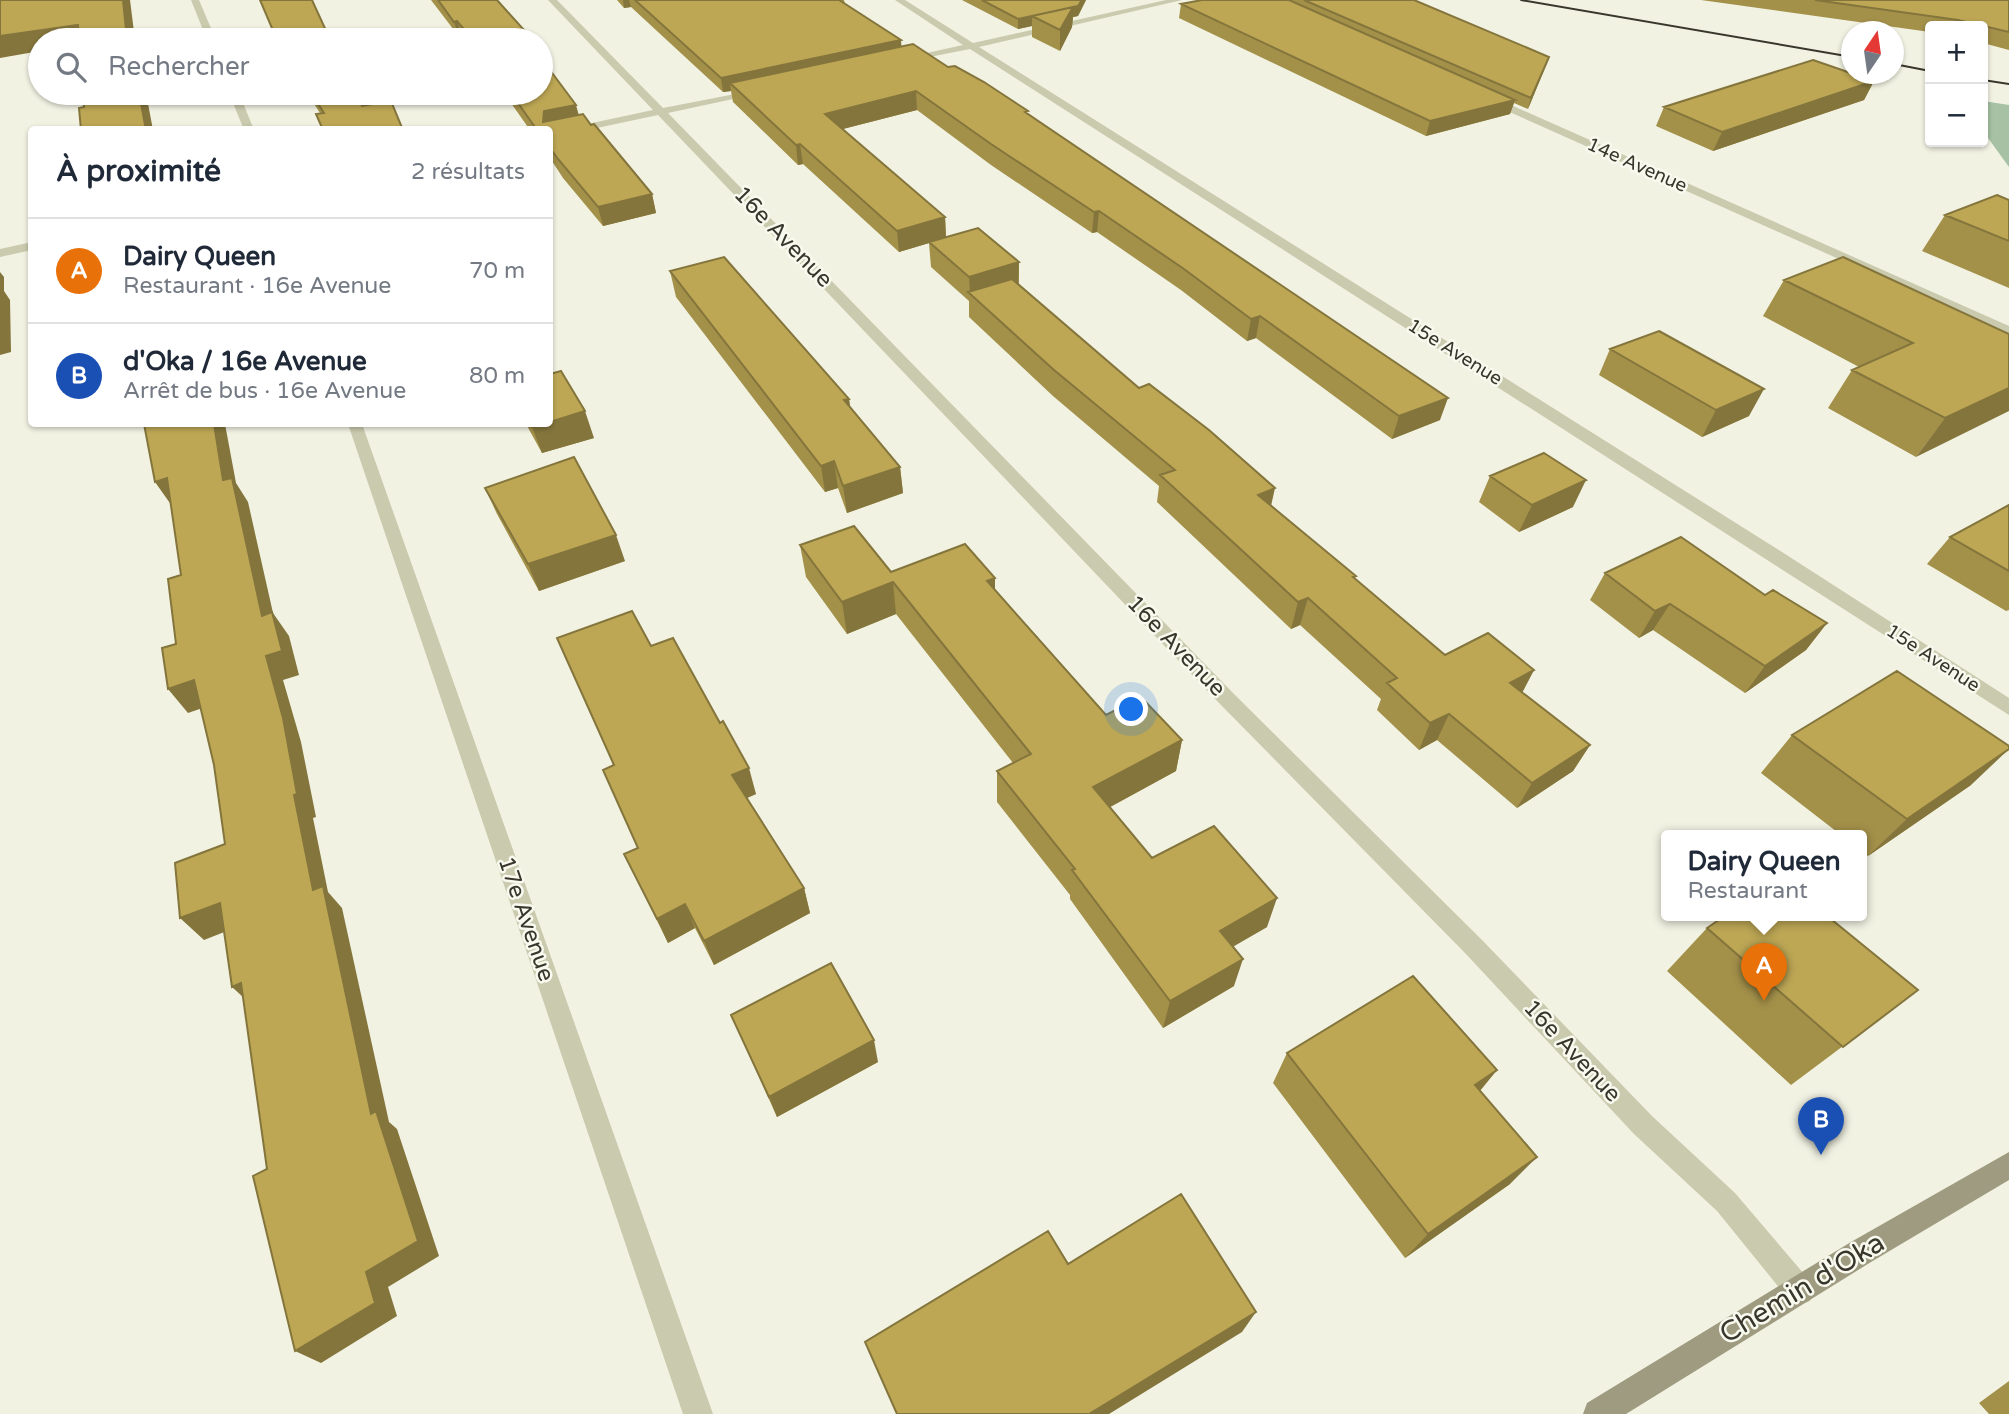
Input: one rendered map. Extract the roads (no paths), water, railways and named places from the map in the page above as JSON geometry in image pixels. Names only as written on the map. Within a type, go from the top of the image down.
[{"type":"main road","name":"Chemin d'Oka","points":[[1598,1414],[2009,1165]]},
{"type":"street","points":[[195,0],[207,28]]},
{"type":"street","name":"16e Avenue","points":[[552,0],[1227,699],[1473,946],[1643,1125],[1727,1202],[1800,1291]]},
{"type":"street","name":"15e Avenue","points":[[899,0],[1776,556],[2009,708]]},
{"type":"street","points":[[891,63],[1178,0]]},
{"type":"street","points":[[553,134],[770,89]]},
{"type":"street","name":"14e Avenue","points":[[1484,96],[2009,331]]},
{"type":"street","points":[[239,105],[247,126]]},
{"type":"street","points":[[0,253],[28,247]]},
{"type":"street","name":"17e Avenue","points":[[356,427],[698,1414]]},
{"type":"tram line","points":[[1521,0],[1841,55]]},
{"type":"tram line","points":[[1904,66],[1925,70]]},
{"type":"tram line","points":[[1988,81],[2009,84]]},
{"type":"place","name":"Dairy Queen","points":[[1764,1001]]},
{"type":"place","name":"d'Oka / 16e Avenue","points":[[1821,1155]]}]
